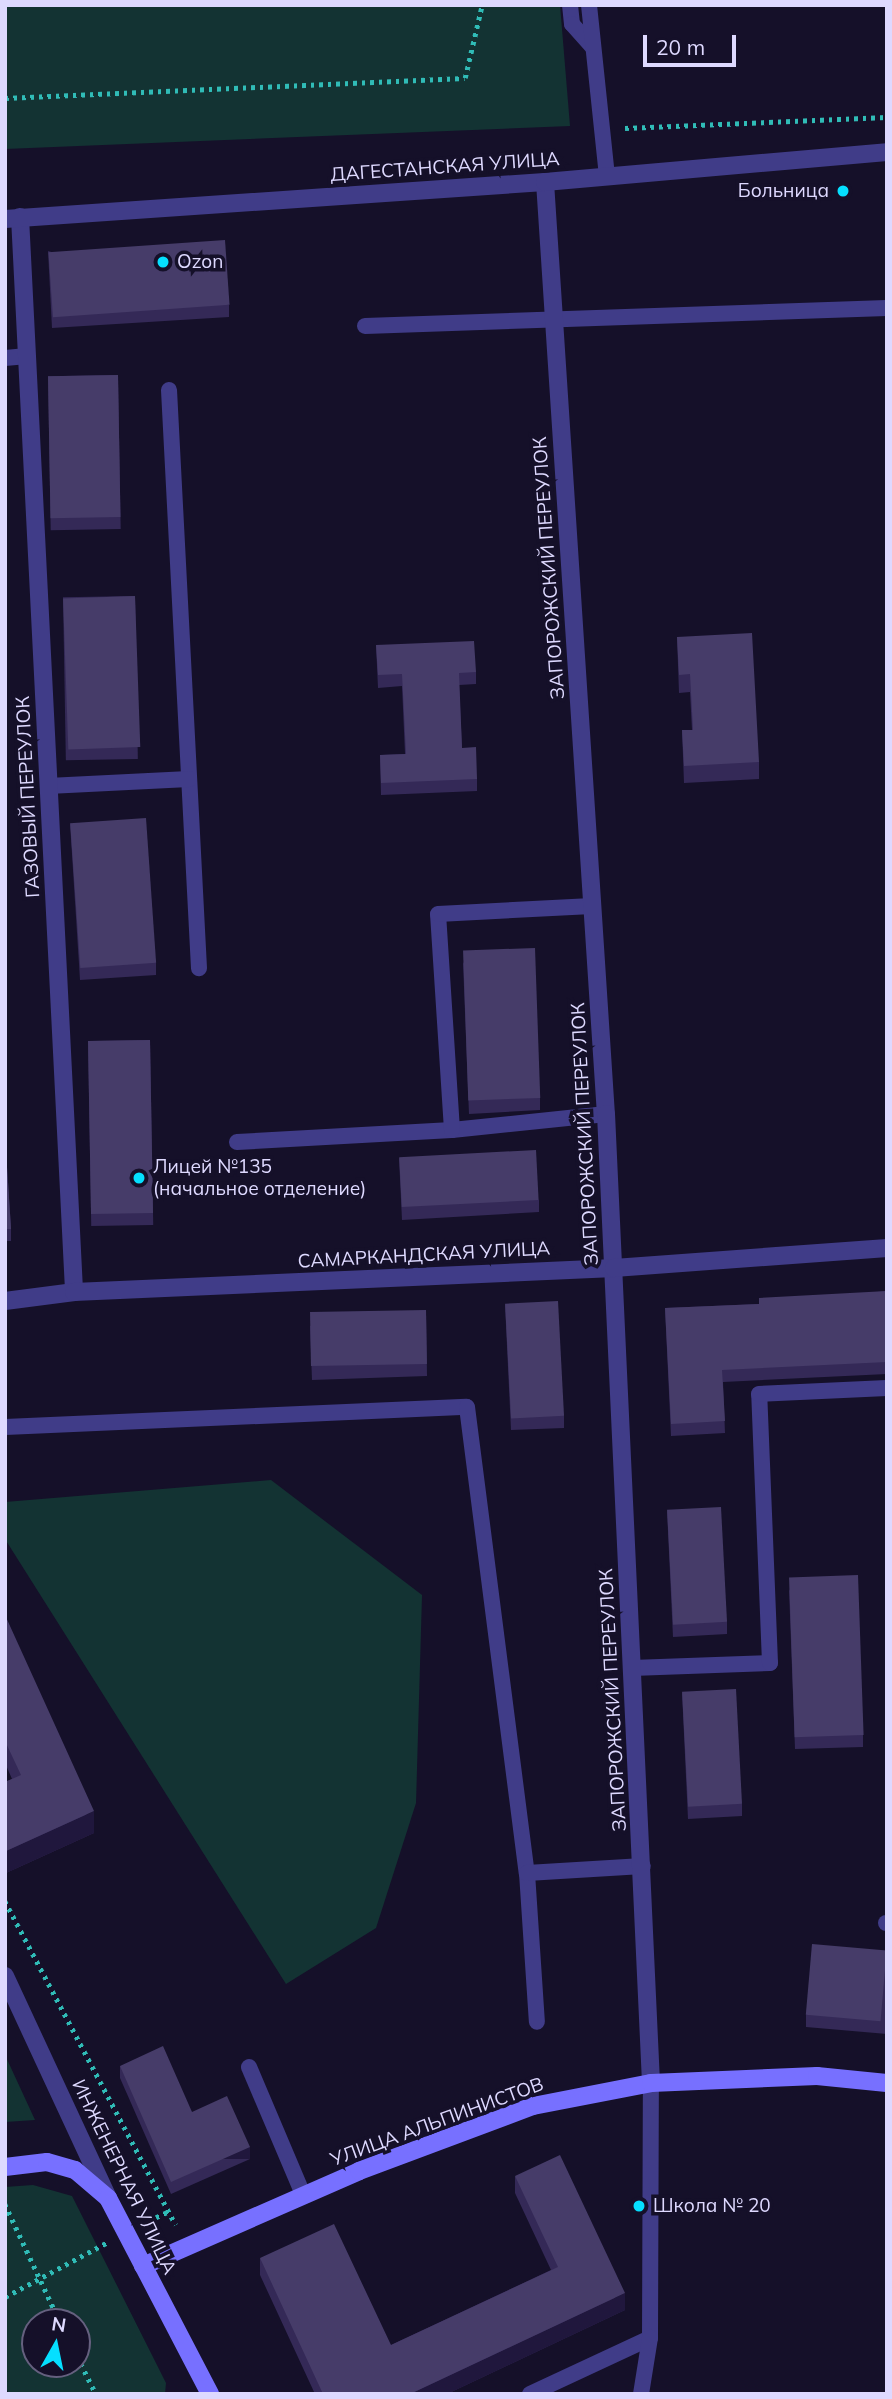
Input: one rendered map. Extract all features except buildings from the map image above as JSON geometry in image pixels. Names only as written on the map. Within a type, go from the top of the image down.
[{"type":"main road","name":"УЛИЦА АЛЬПИНИСТОВ","points":[[144,2266],[303,2194],[533,2106],[650,2083],[817,2076],[887,2083]]},
{"type":"main road","points":[[5,2167],[56,2164],[75,2170],[108,2198]]},
{"type":"main road","name":"ИНЖЕНЕРНАЯ УЛИЦА","points":[[108,2198],[210,2394]]},
{"type":"main road","points":[[198,2394],[201,2375]]},
{"type":"street","name":"ДАГЕСТАНСКАЯ УЛИЦА","points":[[13,218],[545,182],[887,152]]},
{"type":"street","name":"ЗАПОРОЖСКИЙ ПЕРЕУЛОК","points":[[545,182],[606,1114],[643,1866],[650,2083]]},
{"type":"street","name":"ГАЗОВЫЙ ПЕРЕУЛОК","points":[[13,218],[27,356],[74,1292]]},
{"type":"street","name":"САМАРКАНДСКАЯ УЛИЦА","points":[[5,1301],[74,1292],[614,1268],[887,1248]]},
{"type":"street","name":"ИНЖЕНЕРНАЯ УЛИЦА","points":[[5,1976],[108,2198]]},
{"type":"lane","points":[[570,5],[572,24],[592,46]]},
{"type":"lane","points":[[589,5],[607,176]]},
{"type":"lane","points":[[365,326],[887,308]]},
{"type":"lane","points":[[5,358],[27,356]]},
{"type":"lane","points":[[169,390],[199,968]]},
{"type":"lane","points":[[48,786],[189,779]]},
{"type":"lane","points":[[452,1130],[438,914],[592,906]]},
{"type":"lane","points":[[237,1142],[452,1130],[606,1114]]},
{"type":"lane","points":[[632,1668],[770,1663],[759,1394],[887,1388]]},
{"type":"lane","points":[[5,1427],[467,1407],[527,1873],[537,2022]]},
{"type":"lane","points":[[527,1873],[643,1866]]},
{"type":"lane","points":[[249,2067],[303,2194]]},
{"type":"lane","points":[[640,2394],[650,2338],[650,2083]]},
{"type":"lane","points":[[530,2394],[650,2338]]},
{"type":"path","points":[[5,99],[464,78],[482,5]]},
{"type":"path","points":[[600,129],[887,117]]},
{"type":"path","points":[[5,1901],[187,2245]]},
{"type":"path","points":[[5,2204],[53,2308]]},
{"type":"path","points":[[5,2297],[40,2282],[127,2231],[169,2211]]},
{"type":"path","points":[[88,2378],[96,2394]]},
{"type":"green space","points":[[5,5],[560,5],[570,126],[5,149]]},
{"type":"green space","points":[[271,1480],[422,1595],[416,1803],[376,1928],[286,1984],[5,1539],[5,1502]]},
{"type":"green space","points":[[5,2055],[35,2120],[5,2122]]},
{"type":"green space","points":[[33,2185],[72,2196],[166,2383],[165,2394],[9,2394],[5,2386],[5,2187]]},
{"type":"place","name":"Больница","points":[[843,191]]},
{"type":"place","name":"Ozon","points":[[163,262]]},
{"type":"place","name":"Лицей №135 (начальное отделение)","points":[[139,1178]]},
{"type":"place","name":"Школа № 20","points":[[639,2206]]}]
